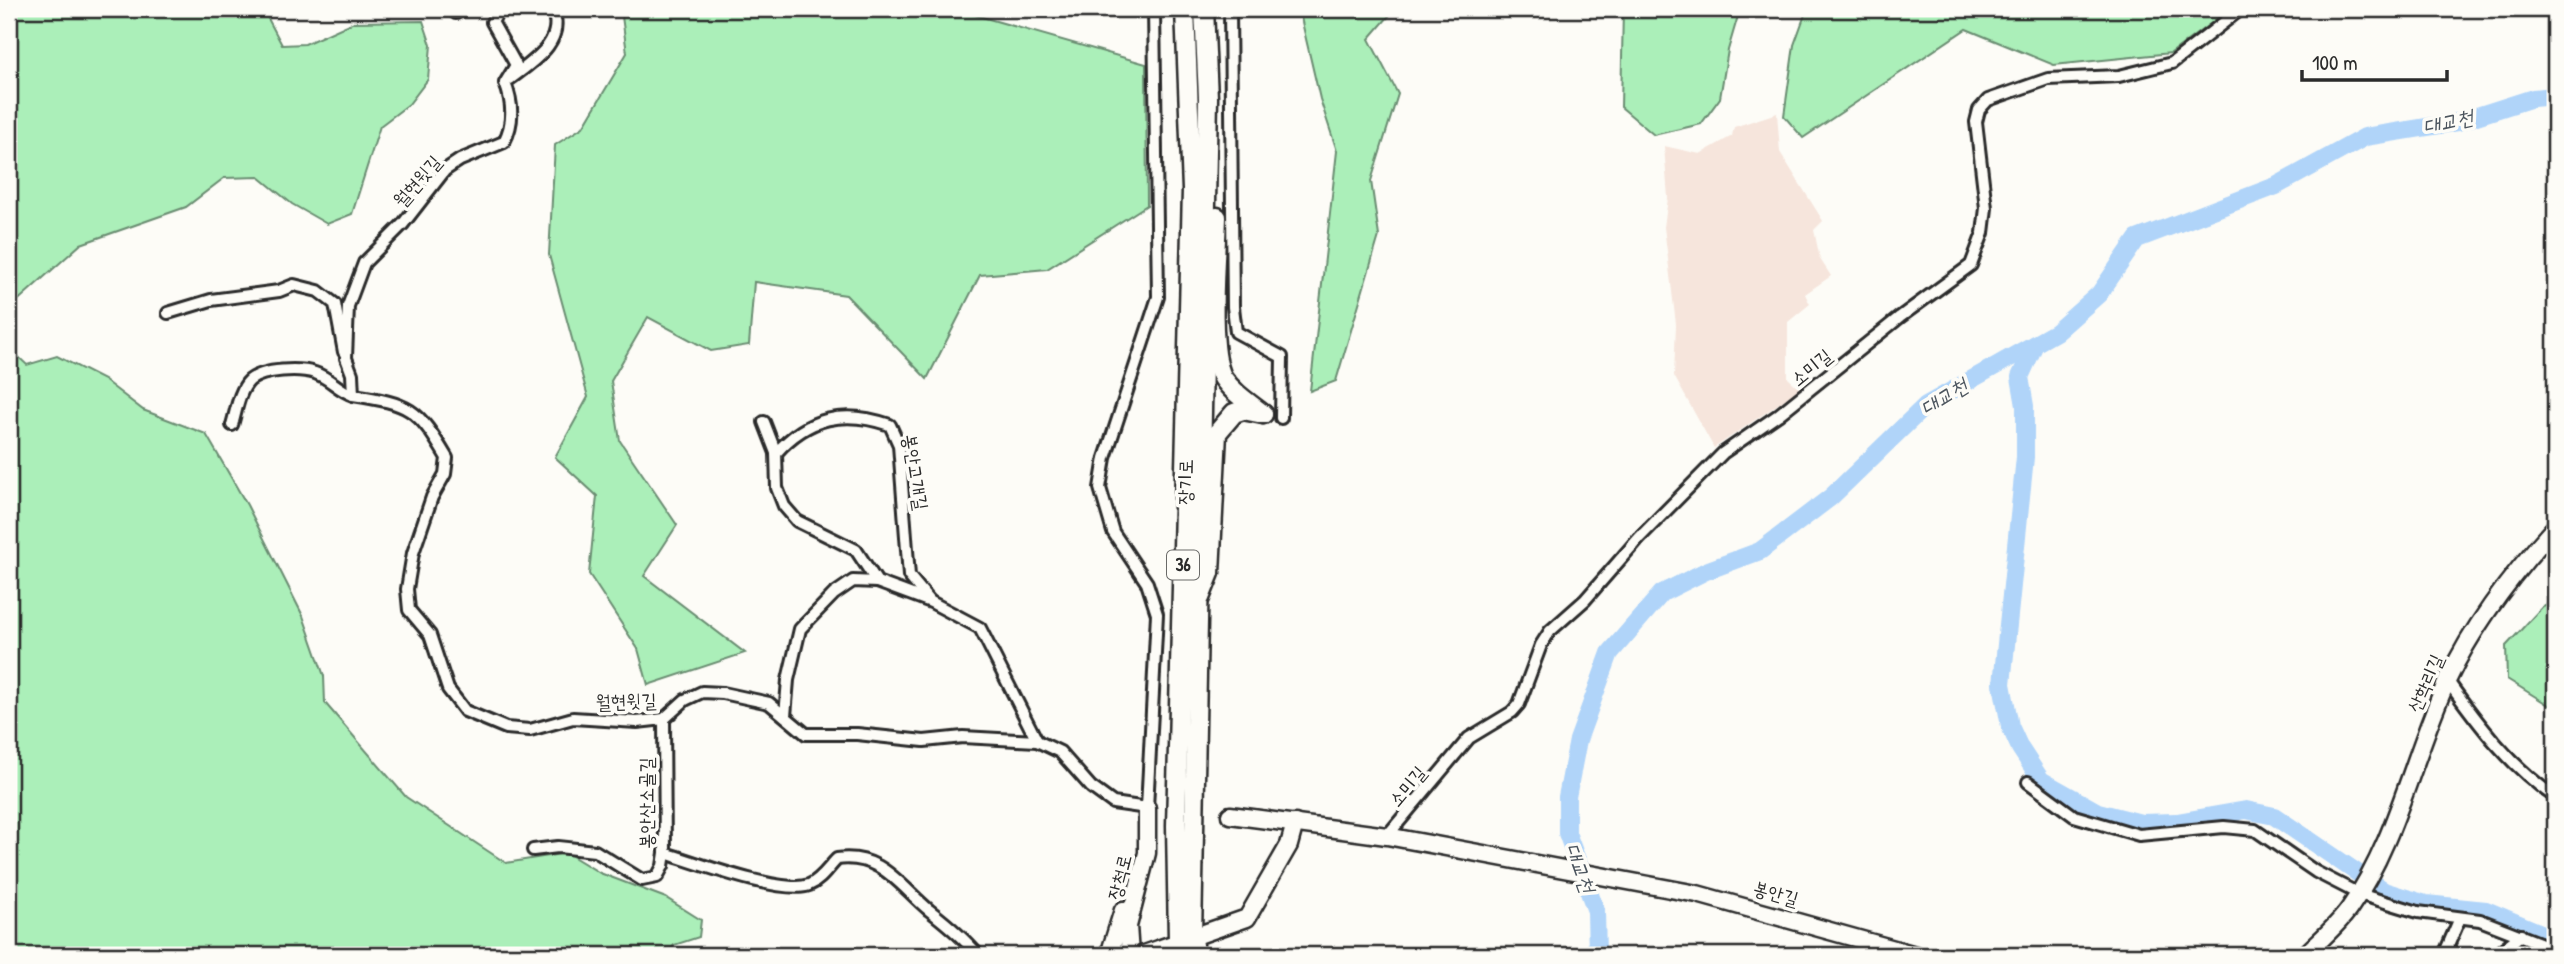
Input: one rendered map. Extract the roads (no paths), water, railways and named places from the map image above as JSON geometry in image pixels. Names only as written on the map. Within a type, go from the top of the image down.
[{"type":"main road","points":[[1175,9],[1176,59],[1186,70]]},
{"type":"main road","name":"장기로","points":[[1185,9],[1186,70],[1192,125],[1192,190],[1176,826],[1186,947]]},
{"type":"main road","name":"장기로","points":[[1186,947],[1209,98],[1204,9]]},
{"type":"main road","points":[[1209,98],[1216,71],[1215,9]]},
{"type":"main road","points":[[1196,604],[1210,573],[1217,433],[1234,413],[1243,411],[1263,414],[1233,390],[1219,369],[1215,329],[1217,193],[1206,163]]},
{"type":"street","name":"월현윗길","points":[[346,358],[348,306],[364,263],[402,224],[445,170],[460,160],[504,142],[510,131],[511,110],[505,83],[516,65],[492,22],[500,9]]},
{"type":"street","points":[[505,83],[550,45],[556,22],[552,9]]},
{"type":"street","points":[[1147,808],[1157,614],[1147,583],[1113,533],[1100,488],[1105,458],[1158,296],[1154,9]]},
{"type":"street","points":[[1230,9],[1233,307],[1236,332],[1282,357],[1280,418]]},
{"type":"street","name":"소미길","points":[[1387,836],[1469,738],[1512,712],[1519,704],[1541,645],[1550,631],[1586,600],[1639,538],[1723,453],[1814,387],[1900,317],[1971,265],[1983,233],[1986,208],[1976,122],[1979,110],[1988,100],[2048,79],[2119,76],[2172,63],[2241,9]]},
{"type":"street","name":"월현윗길","points":[[168,313],[211,300],[279,291],[294,285],[309,287],[335,304],[339,338],[352,374],[353,395]]},
{"type":"street","name":"월현윗길","points":[[232,425],[250,380],[262,375],[301,371],[316,373],[338,391],[394,402],[412,409],[447,458],[445,474],[432,497],[412,553],[408,610],[430,635],[448,689],[465,711],[506,728],[530,730],[573,718],[637,722],[664,719],[685,700],[702,692],[769,702],[806,734],[857,734],[925,741],[963,737],[1037,741],[1060,752],[1091,787],[1113,803],[1147,808]]},
{"type":"street","name":"봉안고개길","points":[[776,453],[793,434],[822,419],[857,418],[890,425],[899,445],[909,576],[931,602]]},
{"type":"street","points":[[764,422],[776,453],[777,488],[784,506],[797,521],[856,550],[877,582]]},
{"type":"street","name":"산학리길","points":[[2305,955],[2347,912],[2363,886],[2394,821],[2448,680],[2481,623],[2555,527]]},
{"type":"street","points":[[785,716],[788,680],[800,629],[834,594],[853,581],[877,582]]},
{"type":"street","name":"봉안고개길","points":[[877,582],[931,602],[980,628],[1037,741]]},
{"type":"street","points":[[2448,680],[2483,730],[2527,777],[2555,797]]},
{"type":"street","name":"봉안산소골길","points":[[533,850],[558,848],[596,851],[642,880],[657,877],[663,866],[665,853],[664,719]]},
{"type":"street","points":[[2028,782],[2074,816],[2139,835],[2224,827],[2255,830],[2316,872],[2363,886],[2418,912],[2480,920],[2555,949]]},
{"type":"street","name":"장척로","points":[[1130,955],[1128,926],[1147,853],[1147,808]]},
{"type":"street","points":[[1230,815],[1387,836]]},
{"type":"street","points":[[1141,955],[1186,947],[1247,918],[1289,845],[1295,823]]},
{"type":"street","name":"봉안길","points":[[1387,836],[1623,879],[1742,905],[1916,955]]},
{"type":"street","points":[[665,853],[764,883],[794,887],[807,886],[821,878],[837,859],[865,859],[883,866],[928,909],[953,928],[978,955]]},
{"type":"street","points":[[1109,955],[1124,907],[1147,853]]},
{"type":"street","points":[[2444,955],[2460,918]]},
{"type":"street","points":[[2495,955],[2521,935]]},
{"type":"waterway","name":"대교천","points":[[1597,955],[1596,911],[1567,833],[1567,797],[1578,740],[1610,653],[1662,593],[1706,571],[1760,551],[1831,497],[1926,405],[2056,332],[2099,294],[2137,239],[2276,186],[2365,137],[2458,122],[2533,98],[2555,96]]},
{"type":"waterway","points":[[2035,344],[2020,377],[2025,406],[2025,457],[2002,684],[2010,726],[2020,748],[2041,780],[2098,812],[2141,823],[2177,822],[2246,810],[2274,816],[2384,891],[2426,904],[2486,910],[2555,939]]}]
